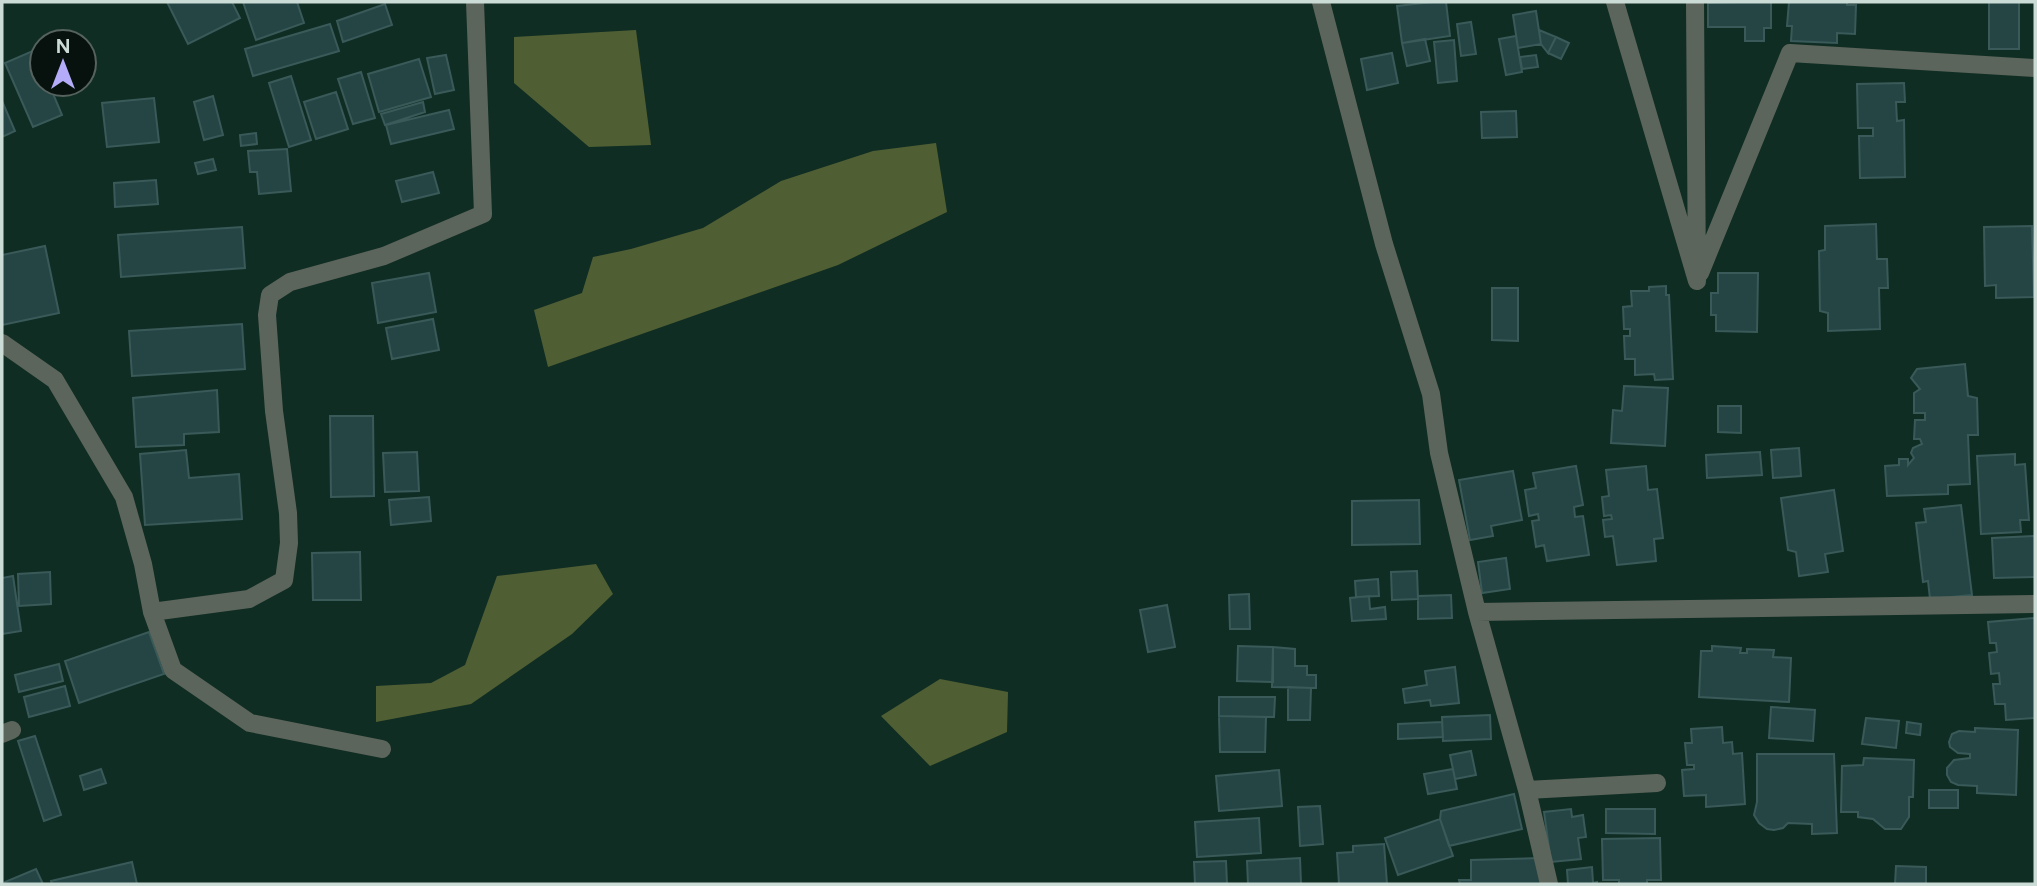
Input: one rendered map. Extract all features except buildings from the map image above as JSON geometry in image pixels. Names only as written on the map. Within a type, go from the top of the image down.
[{"type":"street","points":[[152,612],[249,599],[284,580],[289,543],[288,513],[274,411],[267,315],[270,295],[290,282],[384,256],[483,214],[475,2]]},
{"type":"street","points":[[1321,2],[1384,244],[1431,394],[1439,453],[1477,612],[1527,790],[1549,884]]},
{"type":"street","points":[[1615,2],[1697,281]]},
{"type":"street","points":[[1695,2],[1697,281]]},
{"type":"street","points":[[1697,281],[1790,53],[2035,68]]},
{"type":"street","points":[[2,343],[55,380],[124,497],[143,564],[152,612],[173,670],[250,723],[382,749]]},
{"type":"street","points":[[1477,612],[2035,604]]},
{"type":"street","points":[[1527,790],[1657,783]]},
{"type":"green space","points":[[636,30],[651,145],[589,147],[514,83],[514,37]]},
{"type":"green space","points":[[936,143],[947,212],[838,265],[548,367],[534,310],[582,293],[593,257],[703,228],[781,181],[873,151]]},
{"type":"green space","points":[[596,564],[613,594],[572,634],[471,704],[376,722],[376,686],[431,683],[465,665],[497,576]]},
{"type":"green space","points":[[940,679],[1008,692],[1007,732],[930,766],[881,716]]}]
